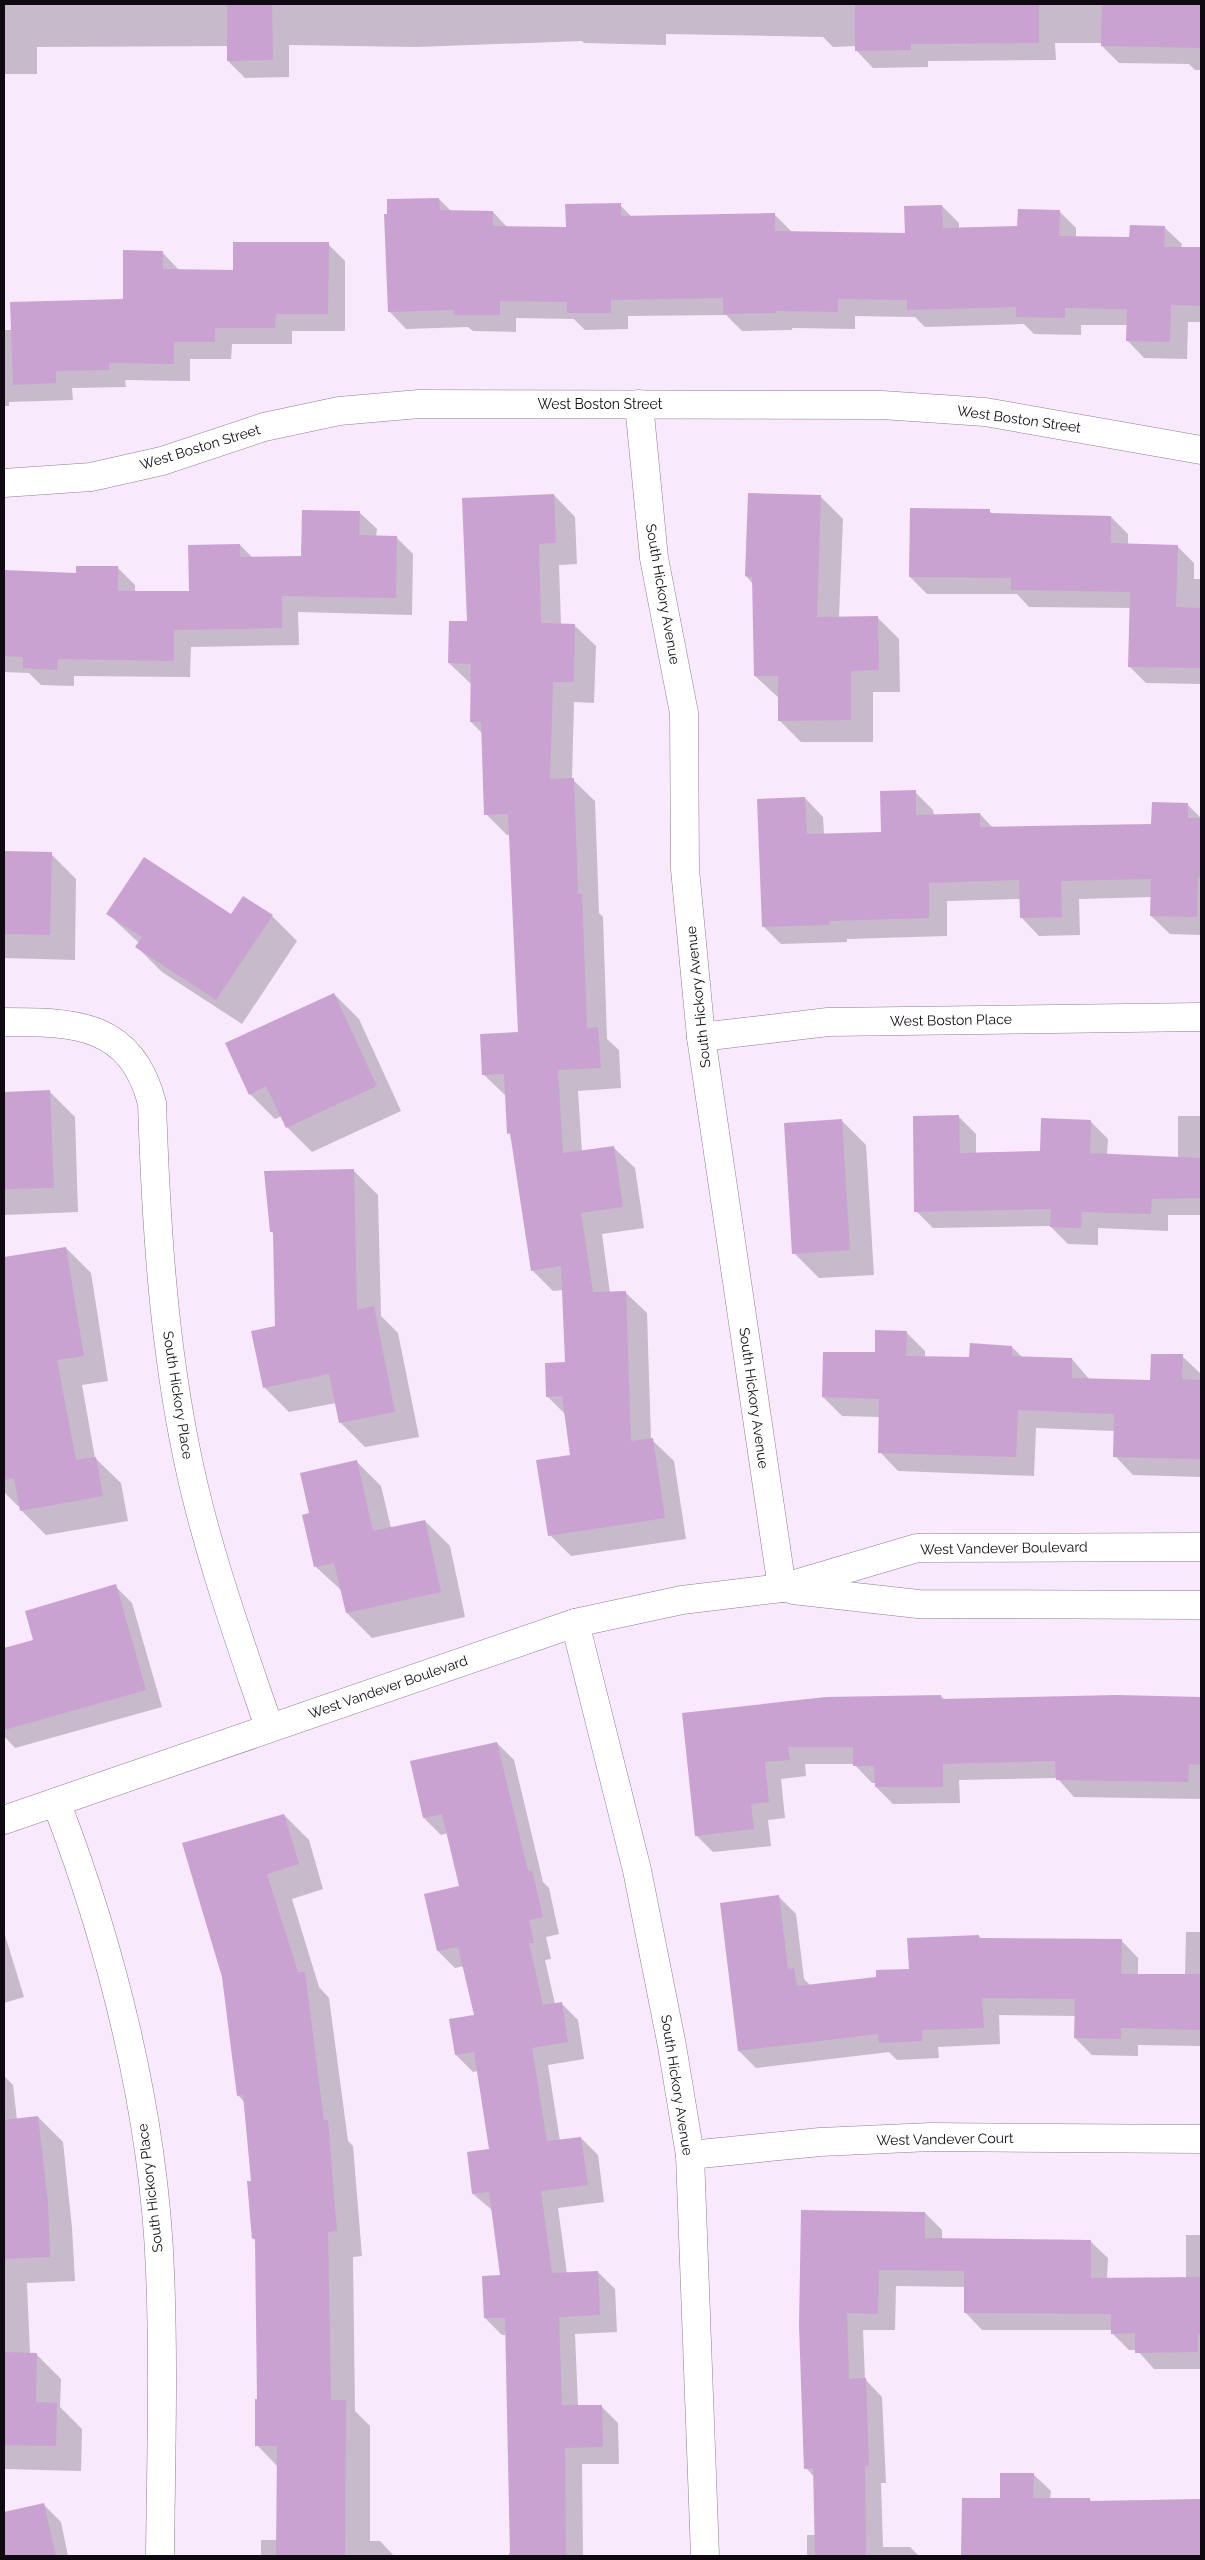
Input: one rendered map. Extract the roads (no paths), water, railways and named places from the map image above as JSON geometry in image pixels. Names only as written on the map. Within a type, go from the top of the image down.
[{"type":"street","name":"West Boston Street","points":[[4,483],[91,477],[162,461],[264,427],[339,411],[419,404],[882,405],[985,412],[1201,450]]},
{"type":"street","name":"South Hickory Avenue","points":[[639,404],[654,558],[684,713],[686,869],[701,1036],[782,1588]]},
{"type":"street","name":"West Boston Place","points":[[701,1036],[828,1022],[1201,1017]]},
{"type":"street","name":"South Hickory Place","points":[[4,1022],[76,1024],[108,1037],[131,1057],[146,1078],[152,1103],[158,1254],[172,1367],[188,1460],[218,1575],[269,1727]]},
{"type":"street","name":"West Vandever Boulevard","points":[[4,1820],[269,1727],[575,1624],[682,1600],[782,1588],[917,1548],[1201,1547]]},
{"type":"street","name":"West Vandever Boulevard","points":[[782,1588],[918,1604],[1201,1605]]},
{"type":"street","name":"South Hickory Avenue","points":[[575,1624],[637,1870],[672,2046],[690,2155],[705,2556]]},
{"type":"street","name":"South Hickory Place","points":[[56,1802],[79,1862],[108,1960],[134,2073],[150,2161],[160,2270],[160,2556]]},
{"type":"street","name":"West Vandever Court","points":[[690,2155],[820,2142],[932,2138],[1201,2139]]}]
